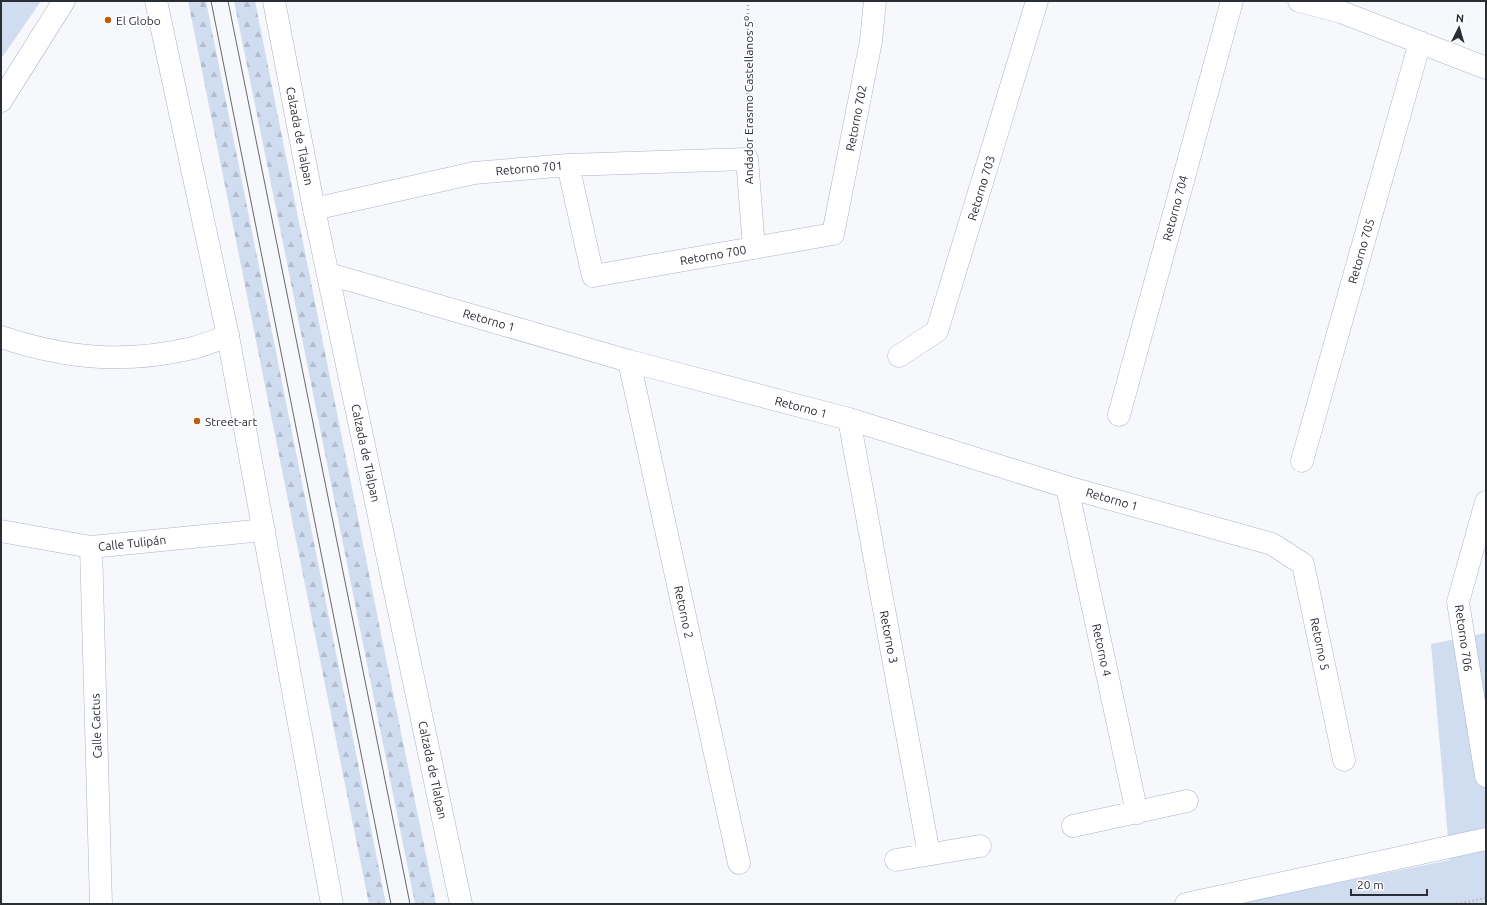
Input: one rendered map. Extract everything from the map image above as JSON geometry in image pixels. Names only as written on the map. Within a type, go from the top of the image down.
[{"type":"main road","points":[[1,101],[64,1]]},
{"type":"main road","points":[[156,1],[228,336],[332,904]]},
{"type":"main road","name":"Calzada de Tlalpan","points":[[274,1],[314,209],[329,274],[461,904]]},
{"type":"main road","name":"Retorno 702","points":[[834,234],[870,41],[875,1]]},
{"type":"main road","name":"Retorno 703","points":[[899,356],[937,331],[1037,1]]},
{"type":"main road","name":"Retorno 704","points":[[1119,415],[1232,1]]},
{"type":"main road","points":[[1299,1],[1343,7],[1420,42],[1486,68]]},
{"type":"main road","name":"Retorno 705","points":[[1302,461],[1420,42]]},
{"type":"main road","name":"Retorno 701","points":[[314,209],[474,173],[568,164],[747,158]]},
{"type":"main road","name":"Andador Erasmo Castellanos 5º","points":[[747,158],[754,248]]},
{"type":"main road","name":"Retorno 700","points":[[568,164],[594,276],[834,234]]},
{"type":"main road","name":"Retorno 1","points":[[329,274],[629,361],[849,419],[1067,487],[1272,544]]},
{"type":"main road","points":[[1,337],[55,352],[90,357],[125,358],[188,349],[228,336]]},
{"type":"main road","name":"Retorno 2","points":[[629,361],[739,863]]},
{"type":"main road","name":"Retorno 3","points":[[849,419],[929,854]]},
{"type":"main road","name":"Retorno 4","points":[[1067,487],[1137,813]]},
{"type":"main road","name":"Retorno 706","points":[[1486,502],[1458,602],[1486,776]]},
{"type":"main road","name":"Calle Tulipán","points":[[1,531],[91,547],[264,530]]},
{"type":"main road","name":"Retorno 5","points":[[1272,544],[1303,564],[1344,760]]},
{"type":"main road","name":"Calle Cactus","points":[[91,547],[101,904]]},
{"type":"main road","points":[[1073,826],[1187,802]]},
{"type":"main road","points":[[1186,904],[1486,839]]},
{"type":"main road","points":[[896,860],[980,846]]},
{"type":"path","name":"Andador Erasmo Castellanos 5º","points":[[747,158],[748,1]]},
{"type":"path","points":[[1456,904],[1486,898]]},
{"type":"green space","points":[[1,1],[41,1],[1,59]]},
{"type":"green space","points":[[188,1],[206,1],[386,904],[369,904]]},
{"type":"green space","points":[[234,1],[255,1],[436,904],[415,904]]},
{"type":"green space","points":[[1486,633],[1486,903],[1231,904],[1450,860],[1431,644]]},
{"type":"tram line","points":[[211,1],[391,904]]},
{"type":"tram line","points":[[228,1],[410,904]]},
{"type":"place","name":"El Globo","points":[[108,20]]},
{"type":"place","name":"Street-art","points":[[197,421]]}]
